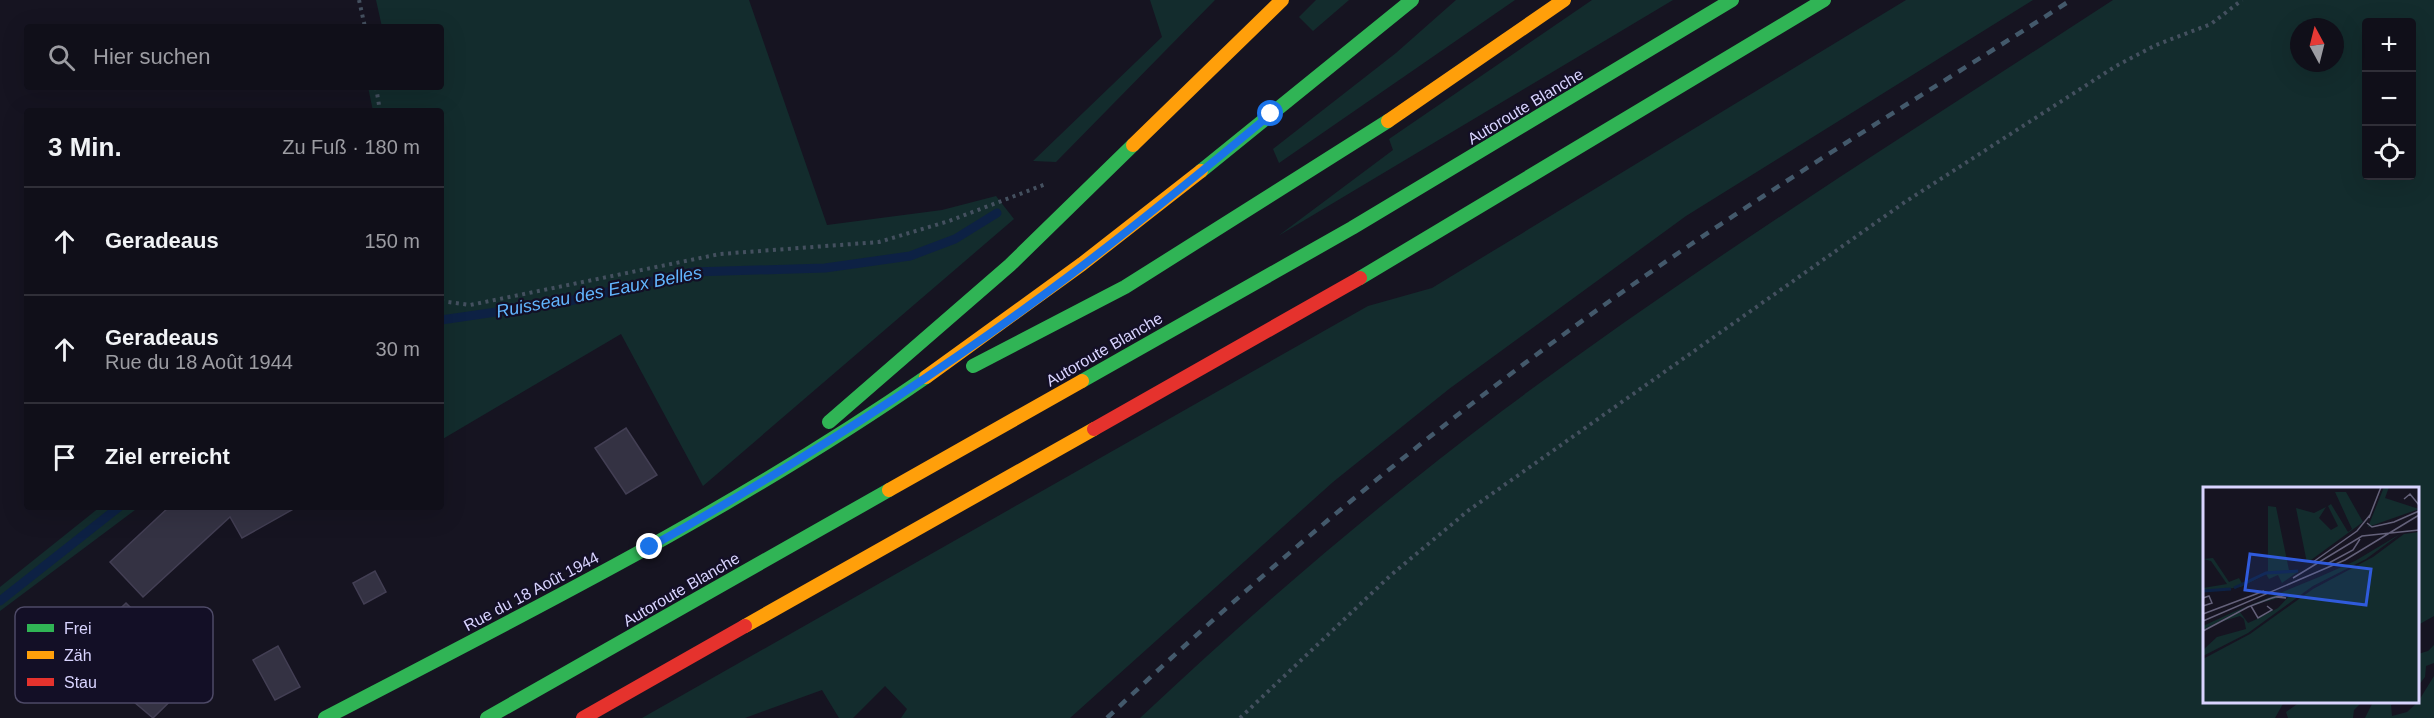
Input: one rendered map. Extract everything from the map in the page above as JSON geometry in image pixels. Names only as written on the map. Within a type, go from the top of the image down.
[{"type":"main road","points":[[752,490],[1010,265],[1282,0]]},
{"type":"main road","points":[[752,490],[939,369],[1069,276],[1158,207],[1412,0]]},
{"type":"main road","points":[[966,370],[1125,287],[1353,145],[1564,0]]},
{"type":"main road","name":"Autoroute Blanche","points":[[487,718],[1352,228],[1732,0]]},
{"type":"main road","points":[[583,718],[1374,270],[1824,0]]},
{"type":"main road","points":[[838,436],[944,381]]},
{"type":"main road","name":"Rue du 18 Août 1944","points":[[325,718],[650,547],[752,490]]},
{"type":"path","points":[[359,0],[364,24]]},
{"type":"path","points":[[1240,718],[1391,575],[1469,510],[1905,202],[2116,66],[2156,45],[2211,24],[2242,0]]},
{"type":"path","points":[[376,90],[380,108]]},
{"type":"path","points":[[444,301],[470,305],[720,254],[879,242],[949,221],[1045,185]]},
{"type":"green space","points":[[376,0],[749,0],[827,225],[942,210],[996,196],[1014,219],[703,486],[621,334],[444,438],[444,108],[372,108],[369,90],[444,90],[444,24],[381,24]]},
{"type":"green space","points":[[1150,0],[1215,0],[1056,162],[1033,161],[1162,37]]},
{"type":"green space","points":[[1316,0],[1349,0],[1313,31],[1299,17]]},
{"type":"green space","points":[[1456,0],[1515,0],[1279,163],[1273,149],[1396,53]]},
{"type":"green space","points":[[1592,0],[1673,0],[1278,236],[1393,150],[1389,139]]},
{"type":"green space","points":[[1906,0],[2033,0],[1686,216],[1449,389],[1333,482],[1070,718],[901,718],[907,709],[885,686],[853,718],[839,718],[822,690],[745,718],[642,718],[1368,306],[1432,288]]},
{"type":"green space","points":[[2113,0],[2434,0],[2434,616],[2419,624],[2419,487],[2203,487],[2203,703],[2283,703],[2275,718],[1140,718],[1227,638],[1408,484],[1576,357],[1727,252]]},
{"type":"green space","points":[[96,510],[135,510],[0,611],[0,587]]},
{"type":"green space","points":[[2434,645],[2434,663],[2426,666],[2425,677],[2419,685],[2419,654],[2428,651]]},
{"type":"green space","points":[[2434,676],[2434,718],[2365,718],[2372,703],[2394,703],[2391,705],[2392,716],[2407,712],[2419,703]]},
{"type":"green space","points":[[2299,703],[2361,703],[2354,710],[2353,718],[2288,718],[2286,712]]},
{"type":"building","points":[[626,428],[657,475],[626,494],[595,448]]},
{"type":"building","points":[[166,510],[292,510],[242,538],[230,517],[143,597],[110,562]]},
{"type":"building","points":[[375,571],[386,592],[364,604],[353,583]]},
{"type":"building","points":[[278,646],[300,687],[275,700],[253,660]]},
{"type":"building","points":[[135,703],[168,703],[153,718]]},
{"type":"waterway","name":"Ruisseau des Eaux Belles","points":[[444,320],[565,302],[693,272],[825,268],[910,256],[955,239],[997,213]]},
{"type":"waterway","name":"Ruisseau des Eaux Belles","points":[[0,601],[115,510]]},
{"type":"railway","points":[[1107,718],[1225,610],[1346,505],[1535,355],[1657,267],[1833,151],[2071,0]]},
{"type":"traffic: fast","points":[[1201,171],[1412,0]]},
{"type":"traffic: fast","points":[[1082,381],[1352,228],[1732,0]]},
{"type":"traffic: fast","points":[[1360,278],[1824,0]]},
{"type":"traffic: fast","points":[[973,366],[1125,287],[1388,121]]},
{"type":"traffic: fast","points":[[829,422],[1010,265],[1133,145]]},
{"type":"traffic: fast","points":[[325,718],[555,598],[706,515],[854,425],[926,377]]},
{"type":"traffic: fast","points":[[487,718],[889,490]]},
{"type":"traffic: slow","points":[[1133,145],[1282,0]]},
{"type":"traffic: slow","points":[[1388,121],[1564,0]]},
{"type":"traffic: slow","points":[[926,377],[1082,264],[1201,171]]},
{"type":"traffic: slow","points":[[889,490],[1082,381]]},
{"type":"traffic: slow","points":[[745,626],[1094,429]]},
{"type":"traffic: jam","points":[[1094,429],[1360,278]]},
{"type":"traffic: jam","points":[[583,718],[745,626]]},
{"type":"route","points":[[650,547],[752,490],[964,352],[1069,276],[1158,207],[1271,114]]}]
